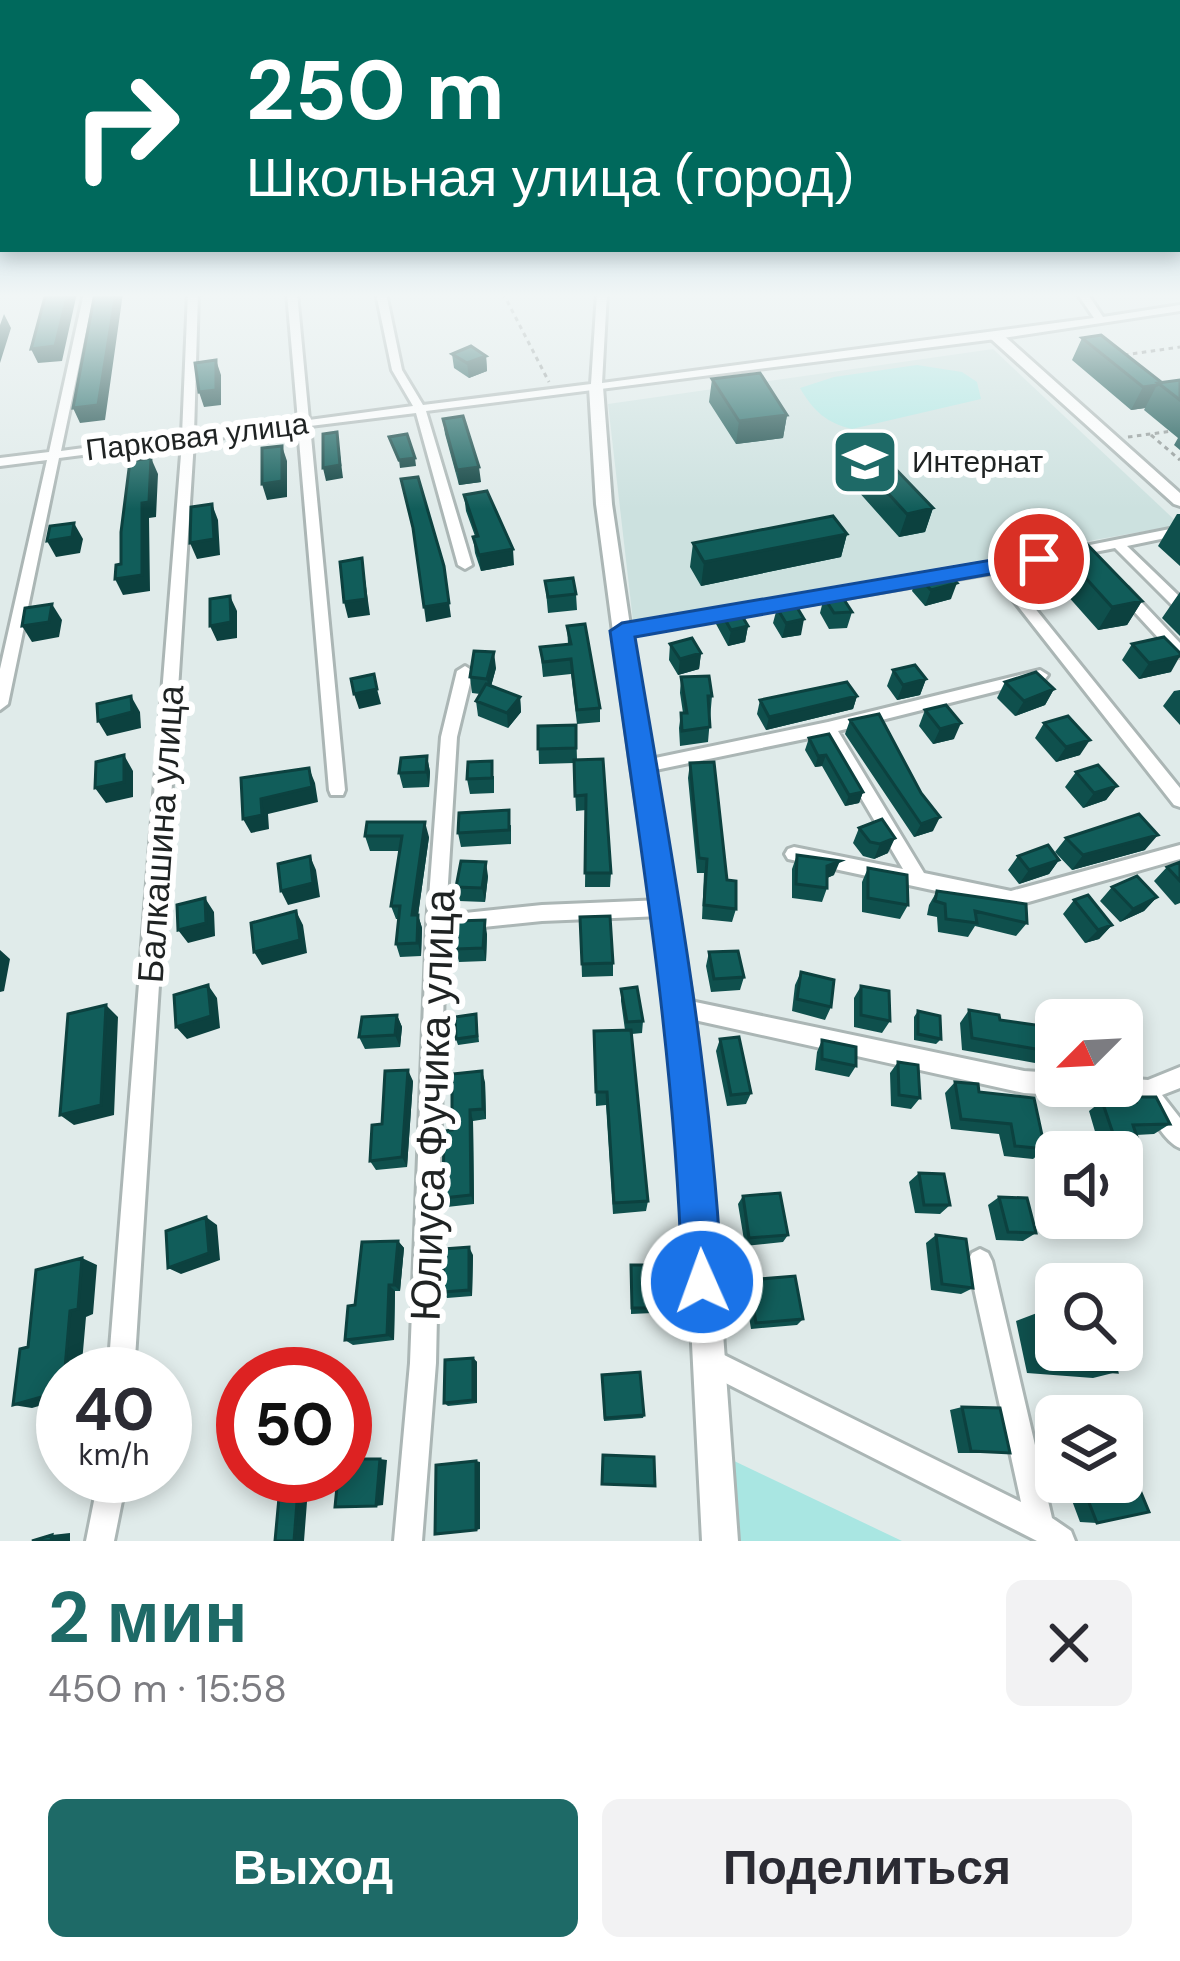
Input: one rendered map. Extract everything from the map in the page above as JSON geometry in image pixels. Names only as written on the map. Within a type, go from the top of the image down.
[{"type":"main road","points":[[1028,365],[1180,501]]},
{"type":"main road","points":[[596,387],[604,504],[640,767],[681,1009],[698,1166],[720,1541]]},
{"type":"street","points":[[0,704],[72,365]]},
{"type":"street","name":"Балкашина улица","points":[[123,1347],[191,365]]},
{"type":"street","points":[[299,365],[337,790]]},
{"type":"street","points":[[396,365],[420,409],[465,565]]},
{"type":"street","points":[[596,387],[597,365]]},
{"type":"street","name":"Парковая улица","points":[[0,462],[769,365]]},
{"type":"street","points":[[622,631],[995,568],[1180,531]]},
{"type":"street","points":[[1117,543],[1180,604]]},
{"type":"street","points":[[1083,549],[1099,566]]},
{"type":"street","points":[[995,568],[1180,800]]},
{"type":"street","points":[[1115,583],[1180,652]]},
{"type":"street","name":"Юлиуса Фучика улица","points":[[408,1541],[423,1363],[436,925],[449,737],[465,671]]},
{"type":"street","points":[[640,767],[828,728],[1040,675]]},
{"type":"street","points":[[828,728],[917,877]]},
{"type":"street","points":[[794,854],[1011,899],[1180,852]]},
{"type":"street","points":[[436,925],[542,913],[662,908]]},
{"type":"street","points":[[681,1009],[1035,1083]]},
{"type":"street","points":[[1143,1091],[1180,1077]]},
{"type":"street","points":[[1148,1091],[1180,1137]]},
{"type":"street","points":[[980,1262],[1051,1534]]},
{"type":"street","points":[[706,1360],[1051,1534]]},
{"type":"street","points":[[100,1541],[108,1503]]},
{"type":"path","points":[[540,365],[554,392]]},
{"type":"path","points":[[1111,439],[1180,430]]},
{"type":"path","points":[[1150,434],[1180,460]]},
{"type":"shaded area","name":"Интернат","points":[[882,365],[1010,365],[1180,525],[633,621],[608,404]]},
{"type":"shaded area","points":[[917,365],[962,372],[977,382],[981,399],[852,429],[822,415],[800,388],[834,377]]},
{"type":"shaded area","points":[[730,1459],[902,1541],[735,1541]]},
{"type":"building","points":[[81,365],[104,365],[98,405],[73,408]]},
{"type":"building","points":[[195,365],[216,365],[216,390],[199,392]]},
{"type":"building","points":[[1116,365],[1139,365],[1161,382],[1143,387]]},
{"type":"building","points":[[760,373],[787,415],[739,421],[712,379]]},
{"type":"building","points":[[1180,380],[1180,400],[1158,383]]},
{"type":"building","points":[[463,416],[479,467],[457,470],[443,419]]},
{"type":"building","points":[[337,432],[340,465],[323,468],[323,434]]},
{"type":"building","points":[[407,434],[415,458],[399,460],[389,437]]},
{"type":"building","points":[[282,446],[282,481],[262,484],[262,448]]},
{"type":"building","points":[[151,458],[149,502],[142,503],[142,575],[115,579],[116,565],[121,564],[130,461]]},
{"type":"building","points":[[888,461],[933,508],[907,514],[863,466]]},
{"type":"building","points":[[418,477],[444,566],[449,603],[424,607],[401,479]]},
{"type":"building","points":[[487,491],[513,549],[479,555],[473,537],[478,536],[464,495]]},
{"type":"building","points":[[212,504],[214,539],[190,543],[191,507]]},
{"type":"building","points":[[833,516],[847,534],[704,562],[693,543]]},
{"type":"building","points":[[74,523],[72,537],[47,541],[50,526]]},
{"type":"building","points":[[1082,539],[1142,601],[1112,607],[1054,543]]},
{"type":"building","points":[[362,558],[366,599],[344,602],[340,562]]},
{"type":"building","points":[[946,571],[957,583],[931,590],[917,575]]},
{"type":"building","points":[[573,578],[576,594],[548,597],[545,581]]},
{"type":"building","points":[[841,595],[852,612],[834,613],[824,597]]},
{"type":"building","points":[[230,596],[231,622],[210,626],[210,599]]},
{"type":"building","points":[[52,604],[49,622],[22,626],[25,608]]},
{"type":"building","points":[[795,604],[804,619],[786,623],[777,608]]},
{"type":"building","points":[[736,606],[748,626],[731,630],[719,609]]},
{"type":"building","points":[[585,624],[600,708],[577,710],[571,659],[543,662],[540,647],[571,644],[567,626]]},
{"type":"building","points":[[1164,637],[1180,656],[1149,663],[1132,644]]},
{"type":"building","points":[[692,638],[701,653],[680,659],[670,644]]},
{"type":"building","points":[[474,651],[494,652],[487,679],[470,677]]},
{"type":"building","points":[[915,665],[926,679],[903,685],[893,670]]},
{"type":"building","points":[[1036,672],[1054,689],[1024,701],[1005,682]]},
{"type":"building","points":[[374,674],[377,689],[354,694],[351,679]]},
{"type":"building","points":[[709,676],[710,727],[682,731],[681,713],[687,713],[681,677]]},
{"type":"building","points":[[847,682],[857,696],[769,717],[760,700]]},
{"type":"building","points":[[486,684],[520,697],[507,713],[476,701]]},
{"type":"building","points":[[131,696],[132,712],[98,721],[97,704]]},
{"type":"building","points":[[946,705],[961,723],[940,729],[925,710]]},
{"type":"building","points":[[879,714],[921,793],[940,817],[921,824],[850,720]]},
{"type":"building","points":[[1068,716],[1090,740],[1066,747],[1044,723]]},
{"type":"building","points":[[576,725],[576,748],[538,749],[538,726]]},
{"type":"building","points":[[829,734],[863,792],[849,795],[826,755],[818,756],[809,738]]},
{"type":"building","points":[[124,755],[124,782],[95,788],[96,762]]},
{"type":"building","points":[[427,756],[426,772],[399,773],[401,758]]},
{"type":"building","points":[[603,759],[611,873],[585,873],[586,795],[575,796],[574,760]]},
{"type":"building","points":[[492,761],[492,778],[467,779],[468,762]]},
{"type":"building","points":[[714,762],[727,880],[736,881],[736,909],[704,905],[707,859],[699,858],[690,763]]},
{"type":"building","points":[[1098,765],[1117,786],[1094,793],[1076,772]]},
{"type":"building","points":[[309,768],[312,787],[261,799],[262,815],[243,819],[241,778]]},
{"type":"building","points":[[509,810],[509,830],[458,833],[459,813]]},
{"type":"building","points":[[1139,814],[1158,835],[1083,855],[1066,838]]},
{"type":"building","points":[[882,819],[895,838],[870,842],[859,828]]},
{"type":"building","points":[[367,822],[425,822],[412,915],[418,915],[417,943],[396,944],[400,906],[391,906],[402,836],[365,836]]},
{"type":"building","points":[[1048,845],[1059,860],[1029,870],[1018,856]]},
{"type":"building","points":[[797,855],[840,861],[827,866],[827,888],[796,884]]},
{"type":"building","points":[[310,856],[313,883],[281,891],[278,864]]},
{"type":"building","points":[[461,861],[486,862],[482,888],[456,887]]},
{"type":"building","points":[[1180,862],[1180,881],[1167,867]]},
{"type":"building","points":[[868,868],[907,875],[908,905],[868,898]]},
{"type":"building","points":[[1137,876],[1157,897],[1133,909],[1112,887]]},
{"type":"building","points":[[937,891],[1026,904],[1027,923],[975,911],[977,923],[946,919],[945,904],[935,901]]},
{"type":"building","points":[[1088,895],[1112,925],[1098,930],[1074,900]]},
{"type":"building","points":[[205,898],[206,923],[178,930],[177,905]]},
{"type":"building","points":[[296,911],[300,940],[254,952],[251,923]]},
{"type":"building","points":[[610,916],[613,963],[582,964],[580,917]]},
{"type":"building","points":[[485,920],[483,948],[456,949],[458,921]]},
{"type":"building","points":[[738,951],[744,977],[714,979],[709,952]]},
{"type":"building","points":[[801,972],[834,980],[831,1007],[797,999]]},
{"type":"building","points":[[208,985],[211,1016],[176,1027],[174,995]]},
{"type":"building","points":[[861,986],[889,991],[890,1021],[861,1015]]},
{"type":"building","points":[[637,987],[643,1021],[627,1022],[621,989]]},
{"type":"building","points":[[106,1005],[101,1105],[60,1115],[68,1014]]},
{"type":"building","points":[[969,1010],[1035,1025],[1035,1049],[972,1038]]},
{"type":"building","points":[[918,1011],[940,1016],[941,1039],[918,1034]]},
{"type":"building","points":[[476,1014],[477,1036],[456,1039],[455,1017]]},
{"type":"building","points":[[397,1015],[395,1035],[359,1037],[362,1017]]},
{"type":"building","points":[[631,1030],[648,1201],[614,1203],[607,1092],[596,1092],[594,1031]]},
{"type":"building","points":[[739,1037],[751,1093],[731,1095],[720,1039]]},
{"type":"building","points":[[822,1040],[856,1047],[856,1066],[822,1059]]},
{"type":"building","points":[[898,1062],[918,1065],[920,1098],[899,1095]]},
{"type":"building","points":[[408,1070],[402,1157],[370,1161],[372,1125],[382,1124],[385,1071]]},
{"type":"building","points":[[482,1071],[483,1109],[470,1110],[471,1195],[443,1198],[444,1131],[452,1130],[452,1074]]},
{"type":"building","points":[[955,1082],[978,1084],[979,1092],[1034,1098],[1041,1131],[1035,1131],[1035,1148],[1015,1146],[1011,1124],[961,1119]]},
{"type":"building","points":[[1143,1097],[1156,1097],[1170,1124],[1133,1125],[1135,1131],[1112,1131],[1104,1107],[1143,1107]]},
{"type":"building","points":[[919,1173],[944,1174],[950,1205],[924,1205]]},
{"type":"building","points":[[780,1193],[788,1235],[749,1238],[743,1196]]},
{"type":"building","points":[[999,1197],[1027,1198],[1035,1233],[1008,1232]]},
{"type":"building","points":[[206,1217],[209,1253],[168,1268],[166,1231]]},
{"type":"building","points":[[936,1235],[966,1239],[973,1288],[942,1284]]},
{"type":"building","points":[[398,1241],[394,1285],[389,1285],[387,1335],[345,1340],[348,1306],[355,1305],[362,1242]]},
{"type":"building","points":[[469,1247],[469,1290],[443,1292],[444,1249]]},
{"type":"building","points":[[82,1258],[78,1309],[70,1311],[67,1347],[36,1347],[36,1399],[13,1405],[20,1349],[28,1347],[36,1270]]},
{"type":"building","points":[[631,1265],[653,1265],[655,1308],[632,1308]]},
{"type":"building","points":[[795,1276],[803,1319],[756,1323],[749,1280]]},
{"type":"building","points":[[473,1358],[473,1400],[444,1403],[445,1360]]},
{"type":"building","points":[[640,1372],[644,1415],[605,1418],[602,1375]]},
{"type":"building","points":[[962,1407],[1000,1408],[1010,1453],[971,1451]]},
{"type":"building","points":[[603,1455],[654,1457],[655,1486],[602,1484]]},
{"type":"building","points":[[372,1459],[380,1459],[376,1506],[335,1507],[335,1503],[372,1503]]},
{"type":"building","points":[[476,1461],[476,1530],[435,1534],[436,1465]]},
{"type":"building","points":[[1143,1498],[1149,1512],[1097,1523],[1089,1503],[1143,1503]]},
{"type":"building","points":[[279,1503],[297,1503],[294,1541],[275,1541]]},
{"type":"place","name":"Интернат","points":[[865,462]]},
{"type":"route","points":[[702,1282],[698,1166],[681,1009],[622,631],[1039,559]]}]
